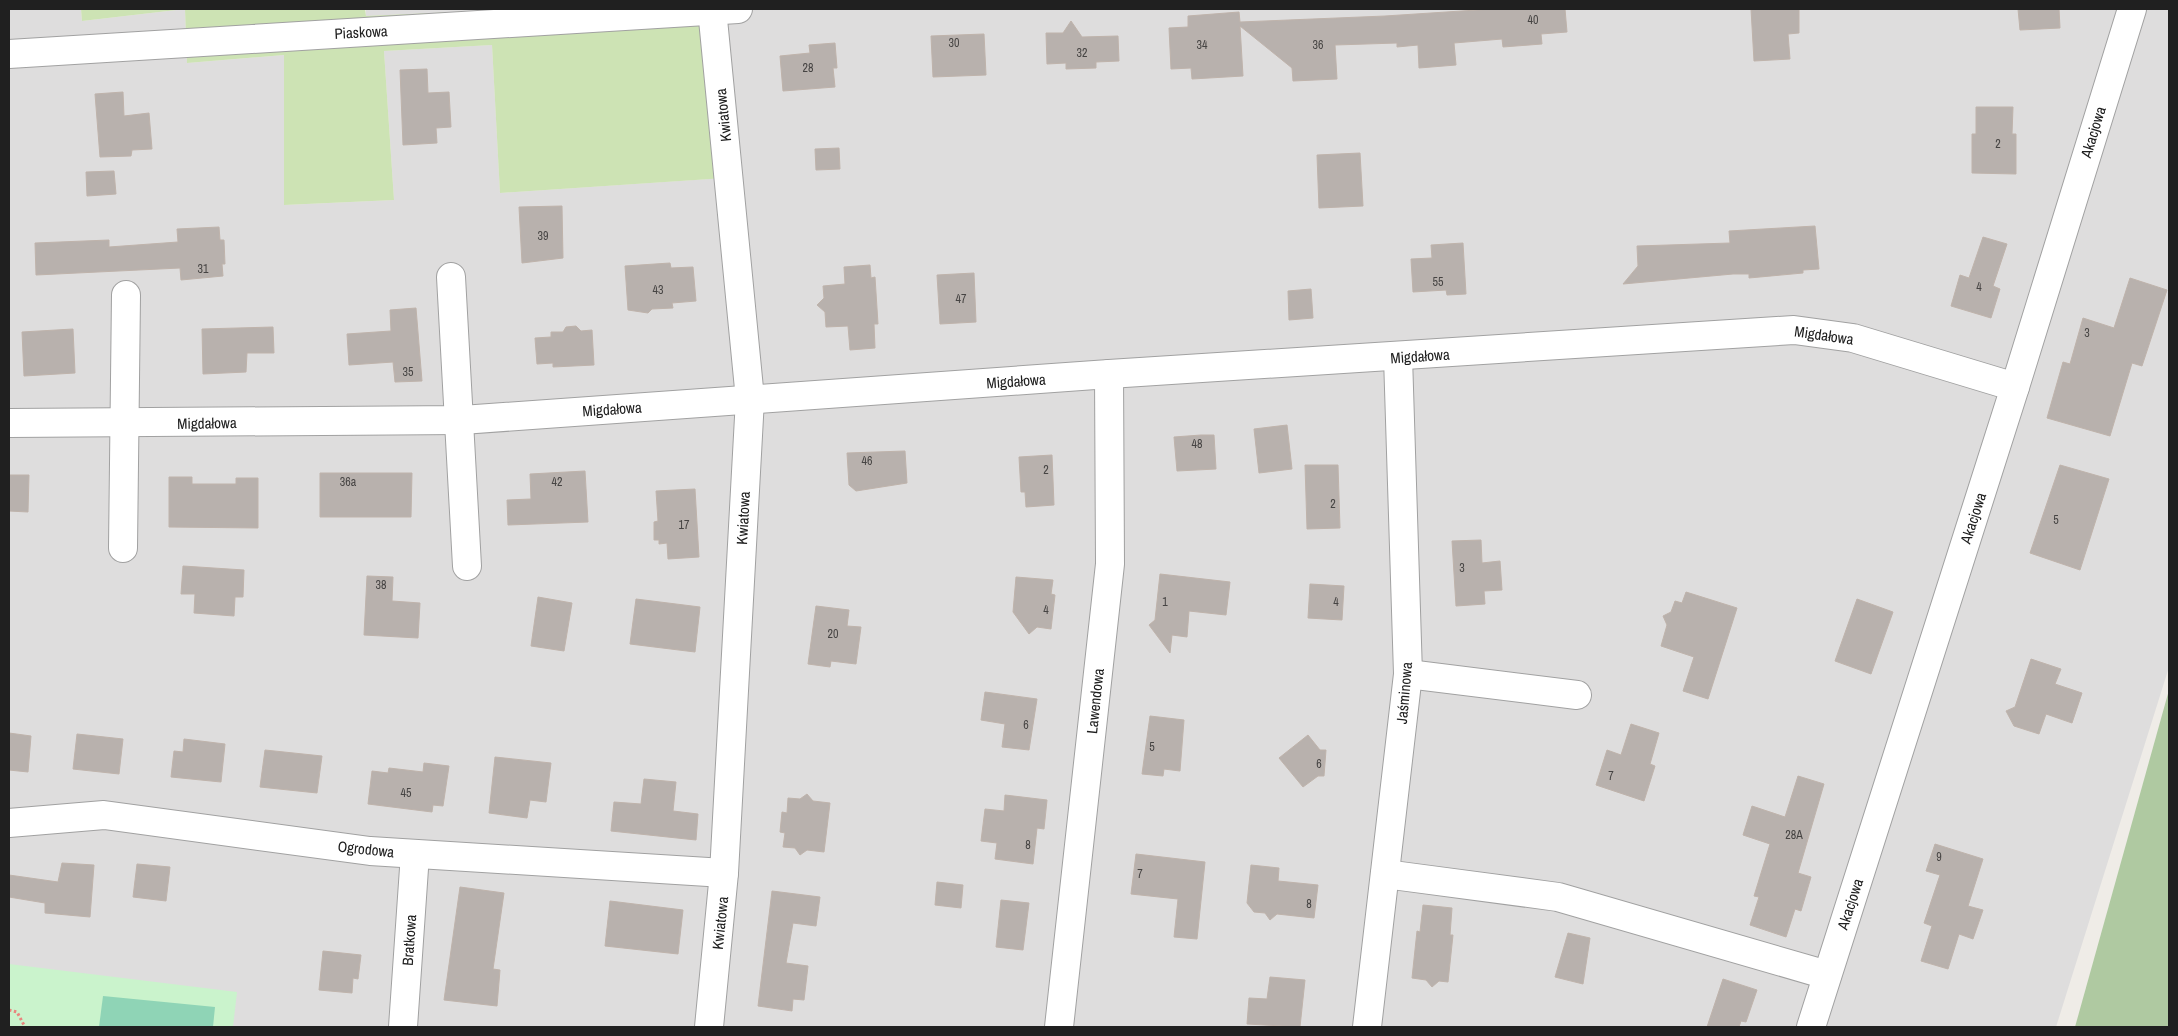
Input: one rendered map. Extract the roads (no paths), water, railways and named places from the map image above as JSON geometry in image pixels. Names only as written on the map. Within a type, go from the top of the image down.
[{"type":"street","name":"Piaskowa","points":[[9,54],[721,9]]},
{"type":"street","name":"Kwiatowa","points":[[709,1027],[724,873],[750,398],[721,9]]},
{"type":"street","name":"Akacjowa","points":[[1811,1027],[2015,387],[2132,9]]},
{"type":"street","points":[[451,277],[467,566]]},
{"type":"street","points":[[123,548],[126,295]]},
{"type":"street","name":"Migdałowa","points":[[9,423],[124,424],[459,420],[750,398],[1794,330],[1853,338],[2015,387]]},
{"type":"street","name":"Jaśminowa","points":[[1367,1027],[1408,674],[1398,357]]},
{"type":"street","name":"Lawendowa","points":[[1059,1027],[1110,564],[1108,374]]},
{"type":"street","points":[[1408,674],[1578,695]]},
{"type":"street","name":"Ogrodowa","points":[[9,822],[104,815],[370,850],[724,873]]},
{"type":"street","name":"Bratkowa","points":[[403,1027],[415,854]]},
{"type":"street","points":[[1385,874],[1558,897],[1827,975]]}]
